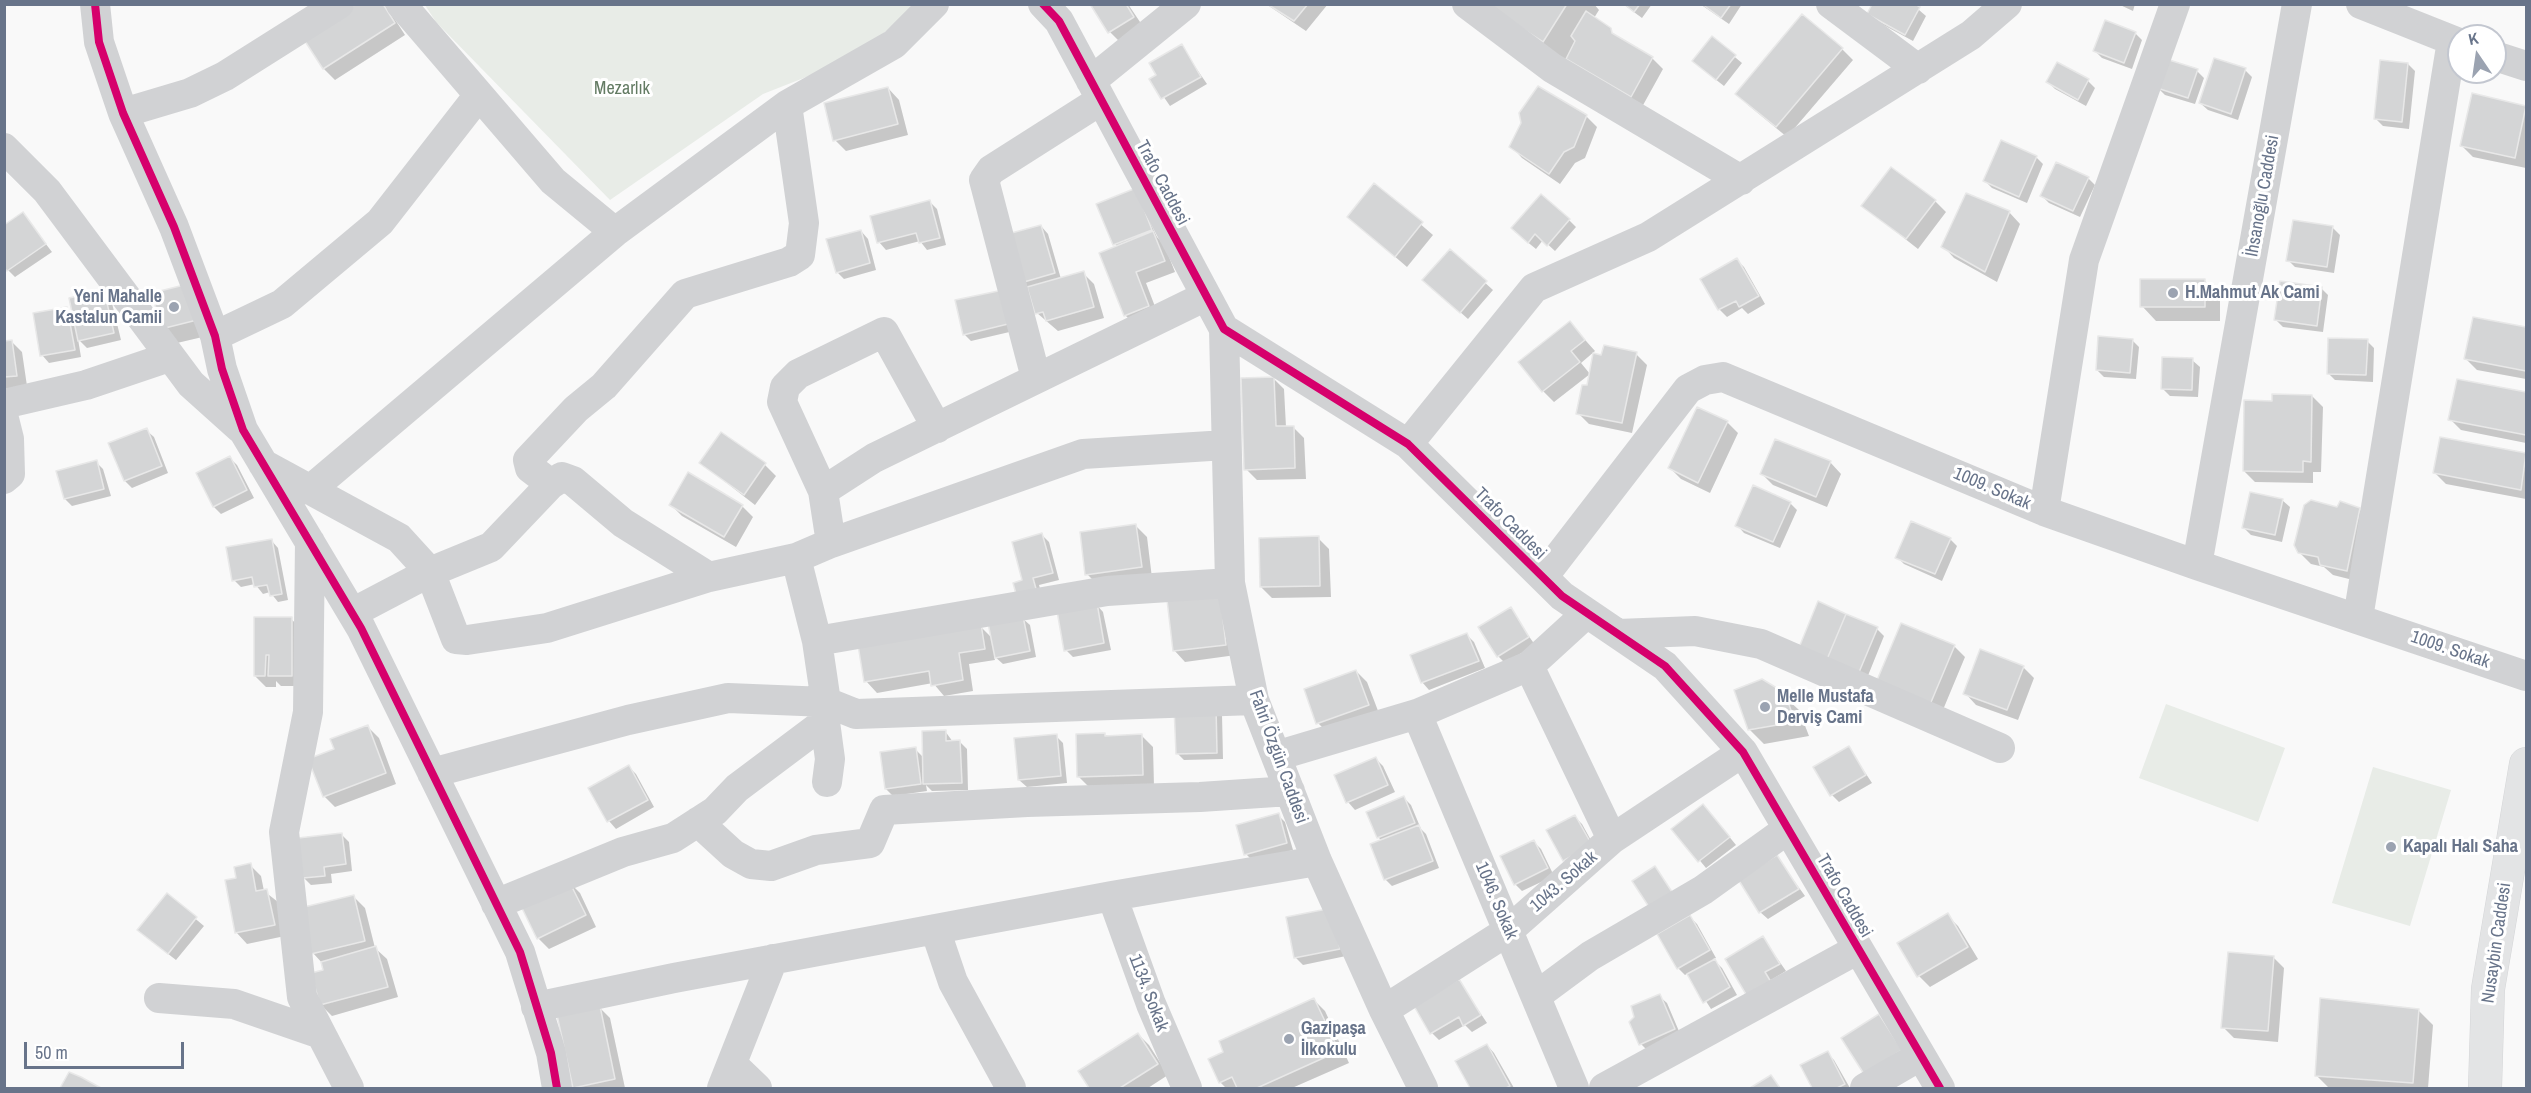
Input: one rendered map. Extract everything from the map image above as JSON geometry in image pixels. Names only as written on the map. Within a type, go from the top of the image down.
[{"type":"main road","name":"Nusaybin Caddesi","points":[[2485,1089],[2488,989],[2526,764]]},
{"type":"street","points":[[95,4],[99,42],[123,113],[174,227],[215,336],[222,369],[243,430],[352,613],[520,952],[551,1053],[557,1089]]},
{"type":"street","points":[[123,113],[190,93],[225,76],[339,4]]},
{"type":"street","points":[[401,4],[553,181],[615,232]]},
{"type":"street","points":[[310,490],[615,232],[787,105],[894,44],[934,4]]},
{"type":"street","name":"Trafo Caddesi","points":[[1042,4],[1059,21],[1224,329],[1408,444],[1562,596],[1665,666],[1743,752],[1940,1089]]},
{"type":"street","points":[[1036,378],[984,180],[991,170],[1096,90],[1186,4]]},
{"type":"street","points":[[1467,4],[1552,68],[1741,180]]},
{"type":"street","points":[[1408,444],[1534,288],[1648,237],[1971,35],[2007,4]]},
{"type":"street","points":[[2044,511],[2085,260],[2175,4]]},
{"type":"street","name":"İhsanoğlu Caddesi","points":[[2197,565],[2297,4]]},
{"type":"street","points":[[2361,4],[2447,39]]},
{"type":"street","points":[[1844,9],[1918,69]]},
{"type":"street","points":[[2507,60],[2526,66]]},
{"type":"street","points":[[2358,618],[2448,84]]},
{"type":"street","points":[[215,336],[282,304],[380,222],[479,94]]},
{"type":"street","points":[[551,484],[530,468],[528,460],[576,409],[604,386],[685,294],[789,262],[800,255],[804,223],[787,105]]},
{"type":"street","points":[[7,155],[47,191],[191,384],[243,430]]},
{"type":"street","points":[[823,491],[874,458],[1206,296]]},
{"type":"street","name":"Fahri Özgün Caddesi","points":[[1224,329],[1230,583],[1254,700],[1317,861],[1384,1010],[1423,1089]]},
{"type":"street","points":[[831,543],[823,491],[782,402],[785,387],[798,374],[884,332],[937,428]]},
{"type":"street","points":[[4,404],[86,385],[169,357]]},
{"type":"street","name":"1009. Sokak","points":[[1543,578],[1688,389],[1705,380],[1723,377],[2044,511],[2526,676]]},
{"type":"street","points":[[4,419],[9,439],[10,474],[4,479]]},
{"type":"street","points":[[263,464],[399,538],[430,572],[456,639],[467,640],[547,628],[709,577],[796,558],[831,543],[1083,454],[1226,446]]},
{"type":"street","points":[[352,613],[430,572],[491,548],[551,484],[562,477],[573,481],[623,522],[709,577]]},
{"type":"street","points":[[310,543],[308,712],[284,832],[302,997],[349,1089]]},
{"type":"street","points":[[796,558],[817,641],[830,759],[827,782]]},
{"type":"street","points":[[817,641],[1107,591],[1230,583]]},
{"type":"street","points":[[1276,756],[1418,714],[1529,666],[1587,613]]},
{"type":"street","points":[[1618,634],[1695,631],[1761,644],[2000,748]]},
{"type":"street","points":[[1529,666],[1612,839]]},
{"type":"street","points":[[432,774],[628,720],[728,698],[825,712],[856,714],[1254,700]]},
{"type":"street","points":[[496,904],[623,852],[673,838],[714,811],[737,788],[825,712]]},
{"type":"street","name":"1046. Sokak","points":[[1418,714],[1574,1089]]},
{"type":"street","name":"1043. Sokak","points":[[1384,1010],[1508,931],[1612,839],[1743,752]]},
{"type":"street","points":[[698,822],[733,854],[751,864],[771,866],[816,850],[870,843],[884,810],[1290,791]]},
{"type":"street","points":[[1536,996],[1590,956],[1703,890],[1788,829]]},
{"type":"street","points":[[536,1007],[773,959],[1112,896],[1317,861]]},
{"type":"street","name":"1134. Sokak","points":[[1112,896],[1151,1004],[1187,1089]]},
{"type":"street","points":[[935,929],[953,982],[1011,1089]]},
{"type":"street","points":[[1604,1089],[1858,949]]},
{"type":"street","points":[[758,1089],[727,1076],[773,959]]},
{"type":"street","points":[[159,998],[234,1004],[321,1034]]},
{"type":"street","points":[[1865,1089],[1920,1056]]},
{"type":"green space","name":"Mezarlık","points":[[425,5],[915,5],[877,39],[824,70],[763,94],[610,200],[436,22]]},
{"type":"green space","points":[[2166,704],[2285,748],[2258,822],[2139,778]]},
{"type":"green space","name":"Kapalı Halı Saha","points":[[2373,767],[2451,790],[2410,926],[2332,903]]},
{"type":"building","points":[[356,4],[383,4],[395,23],[323,69],[303,38]]},
{"type":"building","points":[[1090,4],[1126,4],[1134,17],[1108,33]]},
{"type":"building","points":[[1267,4],[1308,4],[1294,21]]},
{"type":"building","points":[[1484,4],[1567,4],[1543,42]]},
{"type":"building","points":[[1624,4],[1640,4],[1634,12]]},
{"type":"building","points":[[1702,4],[1731,4],[1721,18]]},
{"type":"building","points":[[1872,4],[1915,4],[1920,7],[1905,35],[1867,14]]},
{"type":"building","points":[[1586,11],[1611,28],[1612,33],[1653,57],[1631,97],[1566,59],[1575,41],[1571,36]]},
{"type":"building","points":[[1802,14],[1843,48],[1776,127],[1735,94]]},
{"type":"building","points":[[2105,20],[2136,32],[2124,63],[2093,51]]},
{"type":"building","points":[[1712,36],[1736,55],[1716,80],[1692,61]]},
{"type":"building","points":[[1182,44],[1201,77],[1161,99],[1149,79],[1156,75],[1149,63]]},
{"type":"building","points":[[2214,58],[2246,68],[2231,114],[2199,103]]},
{"type":"building","points":[[2166,59],[2198,69],[2188,98],[2157,88]]},
{"type":"building","points":[[2380,60],[2408,63],[2402,122],[2374,119]]},
{"type":"building","points":[[2057,62],[2089,79],[2078,100],[2046,82]]},
{"type":"building","points":[[1538,86],[1587,115],[1574,147],[1564,152],[1549,174],[1509,147],[1521,123],[1519,113]]},
{"type":"building","points":[[888,87],[898,124],[833,141],[824,103]]},
{"type":"building","points":[[2472,93],[2526,106],[2515,158],[2460,146]]},
{"type":"building","points":[[2001,140],[2037,156],[2019,197],[1983,181]]},
{"type":"building","points":[[2056,162],[2089,177],[2073,211],[2040,196]]},
{"type":"building","points":[[1891,167],[1936,200],[1906,239],[1861,206]]},
{"type":"building","points":[[1374,183],[1423,222],[1395,257],[1347,217]]},
{"type":"building","points":[[1136,188],[1152,230],[1113,245],[1096,204]]},
{"type":"building","points":[[1966,193],[2010,211],[1985,272],[1941,247]]},
{"type":"building","points":[[1541,194],[1570,219],[1547,246],[1535,234],[1528,243],[1511,228]]},
{"type":"building","points":[[930,200],[940,238],[919,243],[916,233],[877,243],[870,216]]},
{"type":"building","points":[[23,212],[46,244],[7,271],[4,268],[4,225]]},
{"type":"building","points":[[2293,220],[2333,226],[2327,267],[2286,261]]},
{"type":"building","points":[[1041,225],[1055,273],[1017,284],[1004,235]]},
{"type":"building","points":[[861,230],[870,263],[836,273],[826,239]]},
{"type":"building","points":[[1153,231],[1165,261],[1136,272],[1149,306],[1124,316],[1099,253]]},
{"type":"building","points":[[1450,249],[1487,281],[1460,313],[1422,280]]},
{"type":"building","points":[[1737,258],[1759,296],[1739,307],[1736,301],[1718,310],[1700,279]]},
{"type":"building","points":[[1084,271],[1094,307],[1046,321],[1043,312],[1035,314],[1027,287]]},
{"type":"building","name":"H.Mahmut Ak Cami","points":[[2140,279],[2205,279],[2205,307],[2140,307]]},
{"type":"building","points":[[2280,281],[2322,287],[2317,326],[2274,320]]},
{"type":"building","name":"Yeni Mahalle Kastalun Camii","points":[[188,284],[197,320],[161,329],[152,293]]},
{"type":"building","points":[[104,290],[114,333],[78,341],[69,298]]},
{"type":"building","points":[[1003,290],[1012,323],[963,335],[955,300]]},
{"type":"building","points":[[67,307],[75,350],[40,356],[33,313]]},
{"type":"building","points":[[2473,317],[2526,327],[2526,371],[2464,359]]},
{"type":"building","points":[[1570,321],[1585,340],[1571,351],[1580,362],[1542,392],[1518,362]]},
{"type":"building","points":[[2098,336],[2133,339],[2130,373],[2096,370]]},
{"type":"building","points":[[2328,338],[2368,339],[2366,375],[2327,374]]},
{"type":"building","points":[[12,340],[17,376],[4,377],[4,341]]},
{"type":"building","points":[[1604,345],[1637,352],[1622,423],[1576,414],[1582,385],[1587,385],[1593,353],[1601,355]]},
{"type":"building","points":[[2162,357],[2193,358],[2192,390],[2161,389]]},
{"type":"building","points":[[1274,377],[1276,426],[1294,426],[1295,468],[1244,470],[1241,378]]},
{"type":"building","points":[[2457,379],[2526,392],[2526,435],[2448,420]]},
{"type":"building","points":[[2272,394],[2312,395],[2311,462],[2303,461],[2303,472],[2243,471],[2244,400],[2272,401]]},
{"type":"building","points":[[1697,407],[1728,421],[1698,483],[1668,468]]},
{"type":"building","points":[[147,428],[162,466],[124,481],[108,443]]},
{"type":"building","points":[[721,432],[766,463],[744,495],[699,463]]},
{"type":"building","points":[[2440,437],[2526,453],[2521,490],[2433,473]]},
{"type":"building","points":[[1775,439],[1831,461],[1816,497],[1760,474]]},
{"type":"building","points":[[230,456],[247,490],[213,507],[196,473]]},
{"type":"building","points":[[97,460],[104,489],[64,499],[56,471]]},
{"type":"building","points":[[688,472],[743,505],[724,537],[669,505]]},
{"type":"building","points":[[1753,485],[1791,502],[1773,542],[1735,526]]},
{"type":"building","points":[[2250,492],[2283,499],[2275,535],[2242,528]]},
{"type":"building","points":[[2311,500],[2337,507],[2340,501],[2360,508],[2347,571],[2320,565],[2318,557],[2298,553],[2294,545],[2304,505]]},
{"type":"building","points":[[1911,521],[1951,538],[1935,574],[1895,558]]},
{"type":"building","points":[[1136,524],[1142,567],[1085,575],[1080,532]]},
{"type":"building","points":[[1042,533],[1053,573],[1033,578],[1038,596],[1018,601],[1013,583],[1022,580],[1012,542]]},
{"type":"building","points":[[1319,536],[1320,586],[1260,587],[1259,538]]},
{"type":"building","points":[[272,539],[282,594],[270,596],[267,585],[254,587],[252,577],[232,581],[226,547]]},
{"type":"building","points":[[1220,594],[1226,645],[1173,651],[1167,600]]},
{"type":"building","points":[[1818,601],[1846,614],[1825,664],[1798,650]]},
{"type":"building","points":[[1097,603],[1104,643],[1064,651],[1057,611]]},
{"type":"building","points":[[1511,607],[1529,637],[1497,657],[1478,627]]},
{"type":"building","points":[[1846,614],[1878,627],[1857,677],[1825,664]]},
{"type":"building","points":[[1023,616],[1030,651],[995,658],[988,623]]},
{"type":"building","points":[[254,617],[292,617],[292,676],[268,676],[269,655],[266,655],[265,676],[254,676]]},
{"type":"building","points":[[1901,623],[1955,645],[1929,707],[1875,685]]},
{"type":"building","points":[[981,624],[985,649],[959,653],[963,680],[931,686],[929,671],[864,682],[858,645]]},
{"type":"building","points":[[1467,633],[1479,661],[1421,683],[1410,655]]},
{"type":"building","points":[[1980,649],[2024,666],[2007,710],[1963,694]]},
{"type":"building","points":[[1356,670],[1369,705],[1316,724],[1304,689]]},
{"type":"building","name":"Melle Mustafa Derviş Cami","points":[[1762,679],[1785,693],[1795,722],[1748,730],[1734,690]]},
{"type":"building","points":[[1216,706],[1217,753],[1176,754],[1174,707]]},
{"type":"building","points":[[368,725],[386,773],[323,797],[308,759],[334,749],[330,739]]},
{"type":"building","points":[[946,730],[946,741],[960,740],[962,783],[923,784],[922,731]]},
{"type":"building","points":[[1105,733],[1105,736],[1142,734],[1143,775],[1077,777],[1076,734]]},
{"type":"building","points":[[1057,734],[1061,776],[1018,780],[1014,738]]},
{"type":"building","points":[[1849,746],[1866,775],[1830,796],[1813,767]]},
{"type":"building","points":[[916,747],[921,784],[885,789],[880,752]]},
{"type":"building","points":[[1376,757],[1388,785],[1346,803],[1334,775]]},
{"type":"building","points":[[629,765],[648,800],[607,822],[588,788]]},
{"type":"building","points":[[1404,796],[1415,823],[1377,838],[1366,812]]},
{"type":"building","points":[[1703,804],[1730,837],[1698,862],[1671,829]]},
{"type":"building","points":[[1279,813],[1287,843],[1244,855],[1236,825]]},
{"type":"building","points":[[1575,815],[1592,845],[1563,861],[1546,830]]},
{"type":"building","points":[[1419,825],[1433,861],[1384,880],[1370,844]]},
{"type":"building","points":[[342,833],[346,864],[324,867],[325,876],[303,878],[298,838]]},
{"type":"building","points":[[1534,840],[1548,868],[1514,885],[1500,856]]},
{"type":"building","points":[[1777,855],[1799,889],[1759,913],[1738,879]]},
{"type":"building","points":[[251,863],[256,891],[267,889],[275,925],[235,933],[225,880],[236,878],[234,867]]},
{"type":"building","points":[[1655,866],[1674,895],[1651,910],[1632,881]]},
{"type":"building","points":[[569,881],[586,915],[537,939],[520,904]]},
{"type":"building","points":[[167,893],[197,917],[168,954],[137,930]]},
{"type":"building","points":[[354,895],[365,941],[311,954],[300,908]]},
{"type":"building","points":[[1332,908],[1340,949],[1294,958],[1286,917]]},
{"type":"building","points":[[1948,913],[1968,947],[1917,977],[1897,943]]},
{"type":"building","points":[[1690,915],[1710,950],[1677,969],[1657,934]]},
{"type":"building","points":[[1763,936],[1780,964],[1765,972],[1771,982],[1747,996],[1725,959]]},
{"type":"building","points":[[376,946],[388,987],[320,1005],[311,973],[323,970],[321,962]]},
{"type":"building","points":[[2228,952],[2274,956],[2268,1031],[2221,1028]]},
{"type":"building","points":[[1715,959],[1730,987],[1703,1003],[1687,974]]},
{"type":"building","points":[[1459,979],[1481,1015],[1463,1026],[1459,1017],[1430,1034],[1414,1006]]},
{"type":"building","points":[[1660,994],[1675,1029],[1639,1045],[1629,1022],[1634,1017],[1631,1006]]},
{"type":"building","points":[[1314,998],[1339,1051],[1257,1088],[1237,1088],[1232,1077],[1219,1083],[1208,1059],[1223,1052],[1219,1041]]},
{"type":"building","points":[[2320,998],[2419,1009],[2413,1083],[2315,1076]]},
{"type":"building","points":[[600,1006],[615,1079],[573,1088],[557,1015]]},
{"type":"building","points":[[1879,1014],[1902,1050],[1864,1074],[1841,1038]]},
{"type":"building","points":[[1138,1033],[1158,1064],[1120,1088],[1089,1088],[1078,1071]]},
{"type":"building","points":[[1487,1044],[1510,1086],[1506,1088],[1470,1088],[1455,1061]]},
{"type":"building","points":[[1828,1051],[1845,1084],[1837,1088],[1812,1088],[1800,1065]]},
{"type":"building","points":[[69,1072],[81,1077],[101,1088],[60,1088]]},
{"type":"building","points":[[1771,1075],[1780,1088],[1750,1088]]},
{"type":"cycle path","points":[[95,4],[99,42],[123,113],[174,227],[215,336],[222,369],[243,430],[361,628],[520,952],[551,1053],[557,1088]]},
{"type":"cycle path","points":[[1043,4],[1059,21],[1224,329],[1408,444],[1562,596],[1665,666],[1743,752],[1940,1088]]},
{"type":"place","name":"H.Mahmut Ak Cami","points":[[2173,293]]},
{"type":"place","name":"Yeni Mahalle Kastalun Camii","points":[[174,307]]},
{"type":"place","name":"Melle Mustafa Derviş Cami","points":[[1765,707]]},
{"type":"place","name":"Kapalı Halı Saha","points":[[2391,847]]},
{"type":"place","name":"Gazipaşa İlkokulu","points":[[1289,1039]]}]
